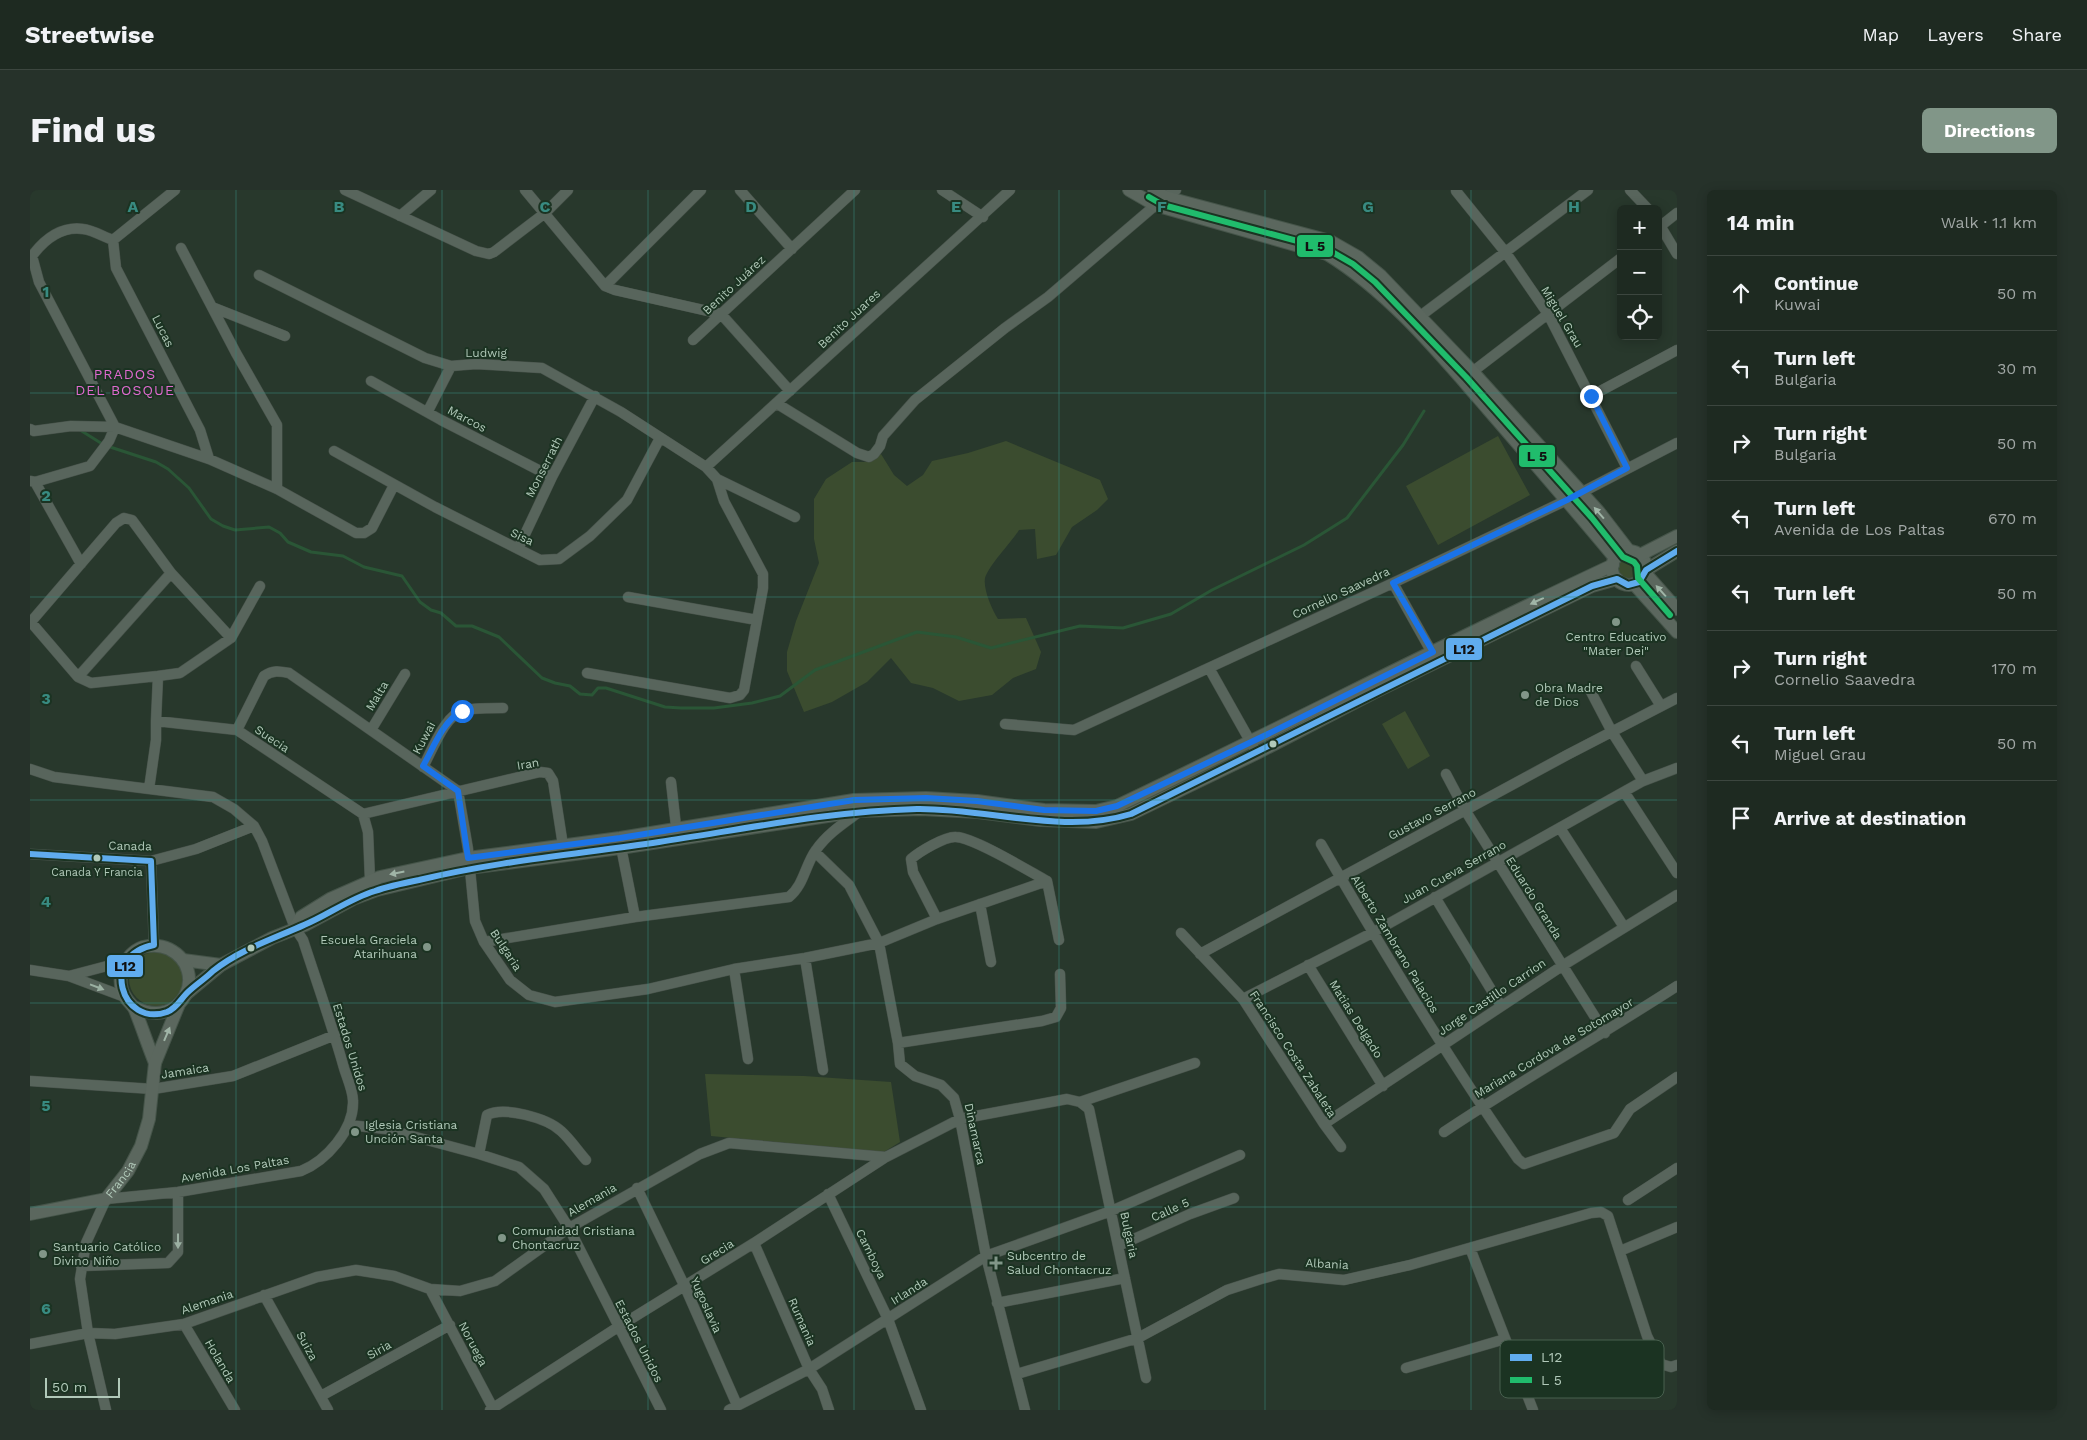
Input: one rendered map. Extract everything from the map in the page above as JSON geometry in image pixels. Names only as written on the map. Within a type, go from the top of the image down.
[{"type":"main road","points":[[1129,190],[1155,205],[1327,254],[1350,268],[1415,320]]},
{"type":"main road","points":[[1154,190],[1171,193],[1330,241],[1364,262],[1381,276],[1415,320],[1581,493],[1646,564],[1646,571],[1677,609]]},
{"type":"main road","points":[[1467,376],[1567,500],[1614,562]]},
{"type":"main road","points":[[1617,580],[1612,570],[1619,554],[1635,553],[1677,536]]},
{"type":"main road","points":[[1561,595],[1617,580],[1628,585],[1634,584],[1639,582],[1646,571],[1677,551]]},
{"type":"main road","points":[[295,928],[301,917],[323,903],[370,880],[469,863],[620,843],[860,805],[926,798],[977,801],[1044,810],[1096,811],[1117,806],[1254,748],[1561,595],[1614,562]]},
{"type":"main road","points":[[1634,584],[1677,632]]},
{"type":"main road","points":[[220,965],[183,960],[170,950],[154,945],[133,953],[126,961],[120,979],[130,1002],[145,1013],[157,1014],[169,1011],[220,965],[295,928],[305,925],[353,899],[469,863]]},
{"type":"main road","points":[[183,960],[188,977],[183,999]]},
{"type":"main road","name":"Francia","points":[[106,1199],[128,1170],[141,1146],[149,1119],[154,1089],[155,1063],[183,999]]},
{"type":"main road","name":"Francia","points":[[130,1002],[155,1063]]},
{"type":"main road","points":[[30,1214],[106,1199]]},
{"type":"street","points":[[115,427],[39,282],[32,256],[41,243],[56,233],[82,229],[113,240],[175,190]]},
{"type":"street","points":[[345,190],[482,253],[494,252],[544,213],[568,190]]},
{"type":"street","points":[[400,216],[431,190]]},
{"type":"street","points":[[525,190],[605,286],[615,290],[721,314],[790,391]]},
{"type":"street","points":[[605,286],[701,190]]},
{"type":"street","points":[[740,190],[792,249]]},
{"type":"street","name":"Benito Juárez","points":[[693,340],[855,190]]},
{"type":"street","points":[[942,190],[982,217]]},
{"type":"street","name":"Benito Juares","points":[[706,467],[1010,190]]},
{"type":"street","points":[[1415,320],[1588,190]]},
{"type":"street","points":[[1630,190],[1644,205]]},
{"type":"street","name":"Miguel Grau","points":[[1456,191],[1506,253],[1548,314],[1627,468]]},
{"type":"street","points":[[776,403],[857,453],[869,457],[880,446],[883,436],[915,400],[1005,328],[1048,297],[1171,193]]},
{"type":"street","points":[[1662,223],[1677,213]]},
{"type":"street","points":[[1662,230],[1677,254]]},
{"type":"street","name":"Lucas","points":[[113,240],[116,268],[200,430],[209,459]]},
{"type":"street","points":[[180,248],[277,425],[277,489]]},
{"type":"street","points":[[1467,376],[1617,261]]},
{"type":"street","name":"Ludwig","points":[[259,275],[425,358],[451,366],[476,364],[542,368],[595,396],[706,467],[717,479]]},
{"type":"street","points":[[30,291],[39,282]]},
{"type":"street","points":[[212,307],[284,336]]},
{"type":"street","points":[[1591,396],[1677,350]]},
{"type":"street","points":[[428,411],[451,366]]},
{"type":"street","name":"Marcos","points":[[370,381],[552,477]]},
{"type":"street","name":"Monserrath","points":[[518,549],[552,477],[595,396]]},
{"type":"street","points":[[30,429],[34,431],[71,426],[115,427],[209,459],[277,489],[356,533],[364,533],[372,528],[394,485]]},
{"type":"street","points":[[81,564],[32,481],[90,466],[109,441],[115,427]]},
{"type":"street","name":"Sisa","points":[[334,451],[394,485],[540,560],[559,558],[590,536],[627,500],[660,438]]},
{"type":"street","name":"Cornelio Saavedra","points":[[1005,724],[1074,730],[1393,583],[1567,500],[1677,443]]},
{"type":"street","points":[[717,479],[795,517]]},
{"type":"street","points":[[587,673],[730,698],[740,695],[744,690],[763,588],[762,574],[724,501],[717,479]]},
{"type":"street","points":[[230,638],[171,573],[132,520],[124,518],[116,523],[30,622],[78,677],[91,683],[180,673],[230,638],[260,586]]},
{"type":"street","points":[[78,677],[171,573]]},
{"type":"street","points":[[1393,583],[1435,657]]},
{"type":"street","points":[[628,597],[757,620]]},
{"type":"street","points":[[1636,666],[1661,706]]},
{"type":"street","points":[[1209,668],[1254,748]]},
{"type":"street","points":[[237,730],[264,676],[270,672],[278,671],[289,674],[458,791]]},
{"type":"street","name":"Malta","points":[[370,730],[404,674]]},
{"type":"street","points":[[149,789],[156,740],[158,676]]},
{"type":"street","points":[[1590,690],[1612,732],[1642,781]]},
{"type":"street","name":"Gustavo Serrano","points":[[1200,954],[1465,810],[1677,698]]},
{"type":"street","name":"Kuwai","points":[[423,766],[446,723],[453,716],[462,711],[503,708]]},
{"type":"street","name":"Suecia","points":[[156,721],[237,730],[362,814]]},
{"type":"street","name":"Juan Cueva Serrano","points":[[1243,999],[1372,933],[1642,781],[1677,768]]},
{"type":"street","name":"Estados Unidos","points":[[30,769],[54,777],[213,796],[234,808],[254,826],[262,841],[295,928],[303,940],[336,1035],[353,1101],[349,1125],[386,1129],[479,1154],[519,1167],[544,1189],[569,1228],[661,1410]]},
{"type":"street","name":"Iran","points":[[458,791],[540,772],[548,773],[553,781],[564,851]]},
{"type":"street","name":"Eduardo Granda","points":[[1446,774],[1465,810],[1605,1033]]},
{"type":"street","points":[[671,782],[677,834]]},
{"type":"street","points":[[370,880],[368,832],[362,814],[458,791]]},
{"type":"street","name":"Bulgaria","points":[[458,791],[469,863],[475,921],[484,942],[510,980],[529,995],[555,1002],[648,989],[734,969],[805,958],[879,943],[937,919],[1047,881]]},
{"type":"street","points":[[1625,792],[1677,873]]},
{"type":"street","points":[[484,942],[635,917],[789,897],[798,888],[814,852],[827,836],[860,805]]},
{"type":"street","name":"Canada","points":[[30,854],[151,861],[196,849],[254,826]]},
{"type":"street","points":[[1560,828],[1624,927]]},
{"type":"street","points":[[937,919],[913,872],[911,859],[920,851],[954,836],[970,840],[1047,881],[1059,940]]},
{"type":"street","points":[[620,843],[635,917]]},
{"type":"street","name":"Alberto Zambrano Palacios","points":[[1320,844],[1372,933],[1442,1046],[1518,1159],[1524,1164],[1614,1133],[1630,1110],[1677,1077]]},
{"type":"street","name":"Dinamarca","points":[[814,852],[849,885],[879,943],[898,1043],[900,1064],[915,1076],[941,1085],[954,1098],[960,1118],[986,1256],[1025,1410]]},
{"type":"street","points":[[151,861],[154,945]]},
{"type":"street","name":"Jorge Castillo Carrion","points":[[1324,1124],[1562,966],[1677,895]]},
{"type":"street","points":[[1436,897],[1501,1006]]},
{"type":"street","points":[[980,904],[991,962]]},
{"type":"street","name":"Francisco Costa Zabaleta","points":[[1181,933],[1243,999],[1341,1147]]},
{"type":"street","points":[[805,958],[823,1070]]},
{"type":"street","points":[[69,976],[126,961]]},
{"type":"street","name":"Matias Delgado","points":[[1308,965],[1383,1086]]},
{"type":"street","points":[[734,969],[748,1059]]},
{"type":"street","points":[[30,970],[69,976],[130,1002]]},
{"type":"street","points":[[898,1043],[1042,1021],[1056,1017],[1061,1008],[1060,974]]},
{"type":"street","name":"Mariana Cordova de Sotomayor","points":[[1444,1132],[1605,1033],[1677,986]]},
{"type":"street","name":"Jamaica","points":[[30,1081],[154,1089],[233,1076],[336,1035]]},
{"type":"street","points":[[1080,1102],[1195,1063]]},
{"type":"street","name":"Grecia","points":[[492,1409],[886,1157],[960,1118],[1067,1099],[1080,1102]]},
{"type":"street","name":"Bulgaria","points":[[1080,1102],[1089,1109],[1146,1378]]},
{"type":"street","points":[[479,1154],[487,1115],[491,1113],[511,1113],[535,1117],[560,1130],[586,1160]]},
{"type":"street","name":"Avenida Los Paltas","points":[[106,1199],[178,1192],[301,1171],[313,1166],[325,1157],[349,1125]]},
{"type":"street","name":"Alemania","points":[[30,1344],[88,1333],[115,1334],[184,1324],[317,1277],[356,1270],[394,1276],[430,1289],[460,1291],[495,1281],[569,1228],[700,1154],[729,1143],[886,1157]]},
{"type":"street","name":"Irlanda","points":[[733,1408],[809,1369],[986,1256],[1111,1211],[1240,1155]]},
{"type":"street","points":[[1628,1200],[1677,1168]]},
{"type":"street","name":"Yugoslavia","points":[[637,1188],[685,1287],[733,1408]]},
{"type":"street","points":[[81,1266],[168,1263],[178,1252],[178,1192]]},
{"type":"street","name":"Camboya","points":[[828,1194],[888,1319],[921,1410]]},
{"type":"street","name":"Calle 5","points":[[1118,1246],[1190,1214],[1234,1198]]},
{"type":"street","name":"Francia","points":[[106,1199],[86,1243],[80,1279],[88,1333],[106,1410]]},
{"type":"street","name":"Albania","points":[[1017,1374],[1138,1338],[1227,1290],[1260,1278],[1279,1274],[1344,1280],[1410,1265],[1591,1213],[1601,1212],[1608,1216],[1649,1340]]},
{"type":"street","points":[[1620,1251],[1677,1227]]},
{"type":"street","name":"Rumania","points":[[754,1243],[809,1369],[822,1389],[829,1410]]},
{"type":"street","points":[[1470,1248],[1505,1339],[1502,1340]]},
{"type":"street","points":[[997,1303],[1125,1278]]},
{"type":"street","name":"Noruega","points":[[430,1289],[492,1409]]},
{"type":"street","name":"Suiza","points":[[264,1295],[328,1410]]},
{"type":"street","name":"Holanda","points":[[184,1324],[235,1410]]},
{"type":"street","name":"Siria","points":[[321,1396],[450,1325]]},
{"type":"street","points":[[1406,1368],[1500,1340]]},
{"type":"street","name":"Albania","points":[[1664,1365],[1671,1367],[1677,1366]]},
{"type":"street","points":[[1528,1398],[1533,1410]]},
{"type":"green space","points":[[1498,436],[1530,495],[1438,545],[1406,486]]},
{"type":"green space","points":[[1006,441],[1100,480],[1108,499],[1097,510],[1072,527],[1056,555],[1037,559],[1035,529],[1019,530],[987,573],[985,583],[987,593],[998,619],[1026,618],[1041,652],[1036,669],[1013,678],[992,695],[959,701],[933,688],[911,683],[891,658],[867,682],[832,702],[804,712],[787,671],[787,652],[796,621],[819,563],[814,539],[814,499],[826,479],[852,462],[867,462],[881,454],[894,475],[907,486],[923,475],[932,461],[968,453]]},
{"type":"green space","points":[[1630,555],[1639,559],[1643,568],[1639,577],[1630,581],[1621,577],[1617,568],[1621,559]]},
{"type":"green space","points":[[1405,711],[1430,756],[1408,769],[1382,724]]},
{"type":"green space","points":[[151,952],[161,952],[171,956],[179,964],[183,979],[179,994],[171,1002],[161,1006],[151,1006],[141,1002],[133,994],[129,984],[129,974],[133,964],[141,956]]},
{"type":"green space","points":[[705,1074],[804,1076],[891,1082],[900,1142],[884,1152],[711,1136]]},
{"type":"waterway","points":[[80,430],[104,445],[156,462],[168,469],[189,488],[211,519],[223,526],[235,530],[269,527],[280,533],[288,542],[311,552],[343,556],[364,567],[402,576],[420,602],[431,610],[441,613],[456,626],[472,626],[499,637],[542,678],[570,686],[580,694],[592,695],[598,688],[606,688],[665,707],[714,708],[752,703],[780,696],[815,670],[917,632],[956,637],[991,648],[1080,626],[1123,628],[1171,614],[1212,590],[1304,545],[1347,518],[1403,445],[1424,411]]},
{"type":"transit line","points":[[1149,197],[1163,205],[1327,249],[1353,264],[1375,282],[1466,377],[1592,518],[1623,557],[1634,562],[1637,566],[1638,578],[1670,615]]},
{"type":"transit line","name":"L12","points":[[30,854],[151,861],[154,945],[137,951],[126,962],[122,975],[123,988],[128,1000],[138,1010],[151,1014],[167,1012],[213,971],[257,945],[313,921],[365,894],[449,873],[788,821],[885,810],[944,810],[1025,819],[1079,822],[1105,820],[1131,814],[1592,586],[1617,579],[1628,585],[1639,582],[1646,570],[1677,551]]},
{"type":"place","name":"Centro Educativo \"Mater Dei\"","points":[[1616,622]]},
{"type":"place","name":"Obra Madre de Dios","points":[[1525,695]]},
{"type":"place","name":"Canada Y Francia","points":[[97,858]]},
{"type":"place","name":"Escuela Graciela Atarihuana","points":[[427,947]]},
{"type":"place","name":"Iglesia Cristiana Unción Santa","points":[[355,1132]]},
{"type":"place","name":"Comunidad Cristiana Chontacruz","points":[[502,1238]]},
{"type":"place","name":"Santuario Católico Divino Niño","points":[[43,1254]]},
{"type":"place","name":"Subcentro de Salud Chontacruz","points":[[996,1263]]},
{"type":"district","name":"PRADOS DEL BOSQUE","points":[[125,382]]},
{"type":"route","points":[[462,711],[446,723],[423,766],[458,791],[468,858],[620,838],[854,800],[926,798],[977,801],[1044,810],[1096,811],[1117,806],[1433,652],[1393,583],[1567,500],[1627,468],[1591,396]]}]
